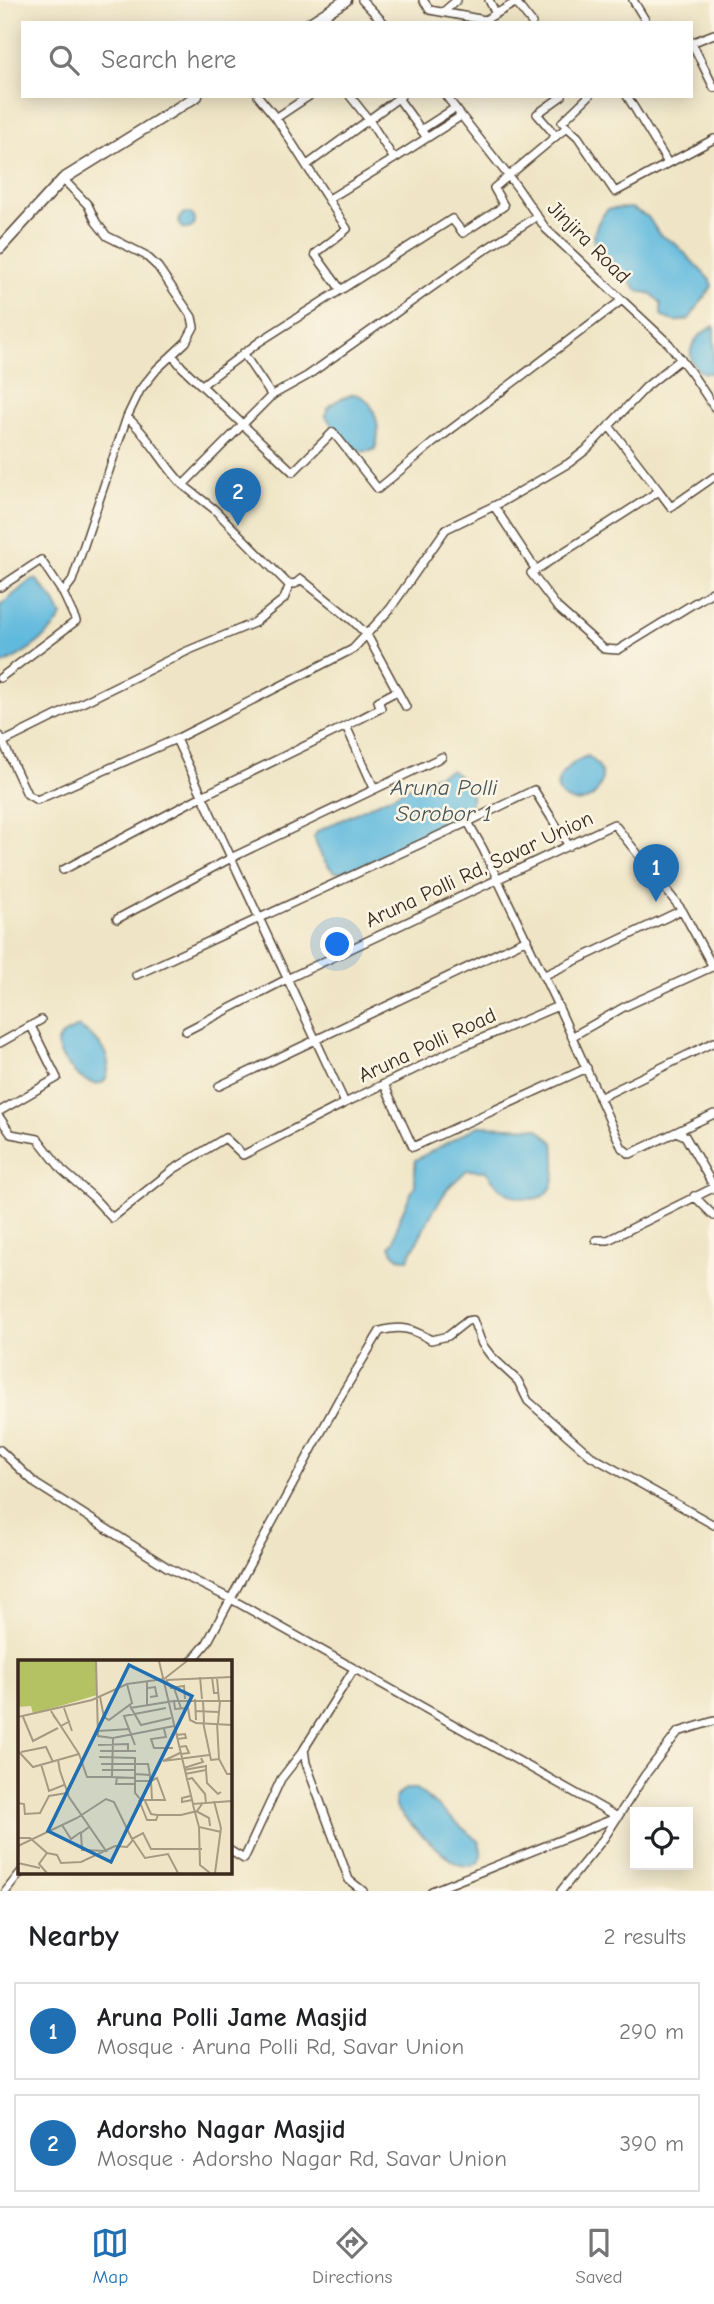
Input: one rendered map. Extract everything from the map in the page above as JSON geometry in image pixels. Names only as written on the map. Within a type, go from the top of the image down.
[{"type":"main road","points":[[313,21],[346,0]]},
{"type":"main road","points":[[0,248],[63,179],[194,98]]},
{"type":"street","points":[[362,0],[382,21]]},
{"type":"street","points":[[423,0],[430,10],[485,20],[518,2],[531,21]]},
{"type":"street","points":[[443,12],[457,0]]},
{"type":"street","points":[[489,0],[496,14]]},
{"type":"street","points":[[633,0],[646,21]]},
{"type":"street","points":[[693,43],[714,34]]},
{"type":"street","points":[[693,45],[714,88]]},
{"type":"street","points":[[260,98],[276,118],[346,229],[315,254],[341,290]]},
{"type":"street","points":[[276,118],[306,98]]},
{"type":"street","points":[[352,98],[394,159]]},
{"type":"street","points":[[307,166],[398,98]]},
{"type":"street","points":[[400,98],[427,138]]},
{"type":"street","name":"Jinjira Road","points":[[448,98],[545,229],[668,344],[714,407]]},
{"type":"street","points":[[556,136],[537,114],[559,98]]},
{"type":"street","points":[[587,98],[562,122],[578,137],[615,192],[714,139]]},
{"type":"street","points":[[628,98],[668,163]]},
{"type":"street","points":[[421,130],[455,108]]},
{"type":"street","points":[[329,199],[461,116]]},
{"type":"street","points":[[202,385],[243,354],[452,219],[463,233],[504,206],[494,188],[567,127]]},
{"type":"street","points":[[62,593],[72,581],[127,417],[140,390],[186,342],[194,327],[192,317],[158,267],[145,255],[107,236],[88,205],[63,179]]},
{"type":"street","points":[[183,485],[272,396],[307,376],[483,251],[537,216]]},
{"type":"street","points":[[173,356],[293,472],[333,432],[378,489],[433,443],[622,300]]},
{"type":"street","points":[[243,354],[272,396]]},
{"type":"street","points":[[290,584],[284,599],[254,623],[187,651],[2,739],[27,794],[37,800],[176,738],[353,649],[418,571],[446,529],[494,506],[569,463],[586,450],[647,386],[681,359]]},
{"type":"street","points":[[127,417],[142,430],[183,485],[214,509],[290,584]]},
{"type":"street","points":[[609,426],[671,507],[714,478]]},
{"type":"street","points":[[659,491],[531,573],[557,607],[604,649],[618,650],[714,591]]},
{"type":"street","points":[[494,506],[536,569]]},
{"type":"street","points":[[0,587],[41,560],[76,621],[0,678]]},
{"type":"street","points":[[290,584],[301,579],[367,635],[406,708]]},
{"type":"street","points":[[63,870],[202,796],[381,708],[378,701],[397,691]]},
{"type":"street","points":[[346,726],[374,788]]},
{"type":"street","name":"Aruna Polli Road","points":[[176,738],[345,1103],[452,1051],[558,1006]]},
{"type":"street","points":[[117,919],[233,858],[442,757]]},
{"type":"street","points":[[136,975],[534,790],[569,845]]},
{"type":"street","points":[[468,822],[573,1036],[622,1148],[630,1154],[714,1114]]},
{"type":"street","name":"Aruna Polli Rd, Savar Union","points":[[186,1031],[287,979],[614,824],[682,910]]},
{"type":"street","points":[[544,975],[682,910],[713,967],[624,1007],[573,1036]]},
{"type":"street","points":[[219,1086],[527,939]]},
{"type":"street","points":[[0,1043],[41,1020]]},
{"type":"street","points":[[0,1111],[57,1078],[31,1026]]},
{"type":"street","points":[[599,1098],[714,1042]]},
{"type":"street","points":[[384,1084],[413,1147],[587,1068]]},
{"type":"street","points":[[0,1118],[11,1134],[37,1139],[62,1170],[112,1218],[174,1169],[225,1138],[243,1155],[345,1103]]},
{"type":"street","points":[[596,1240],[608,1240],[713,1187],[685,1136],[676,1132]]},
{"type":"street","points":[[694,1196],[714,1216]]},
{"type":"street","points":[[193,1660],[207,1643],[346,1387],[380,1331],[392,1328],[414,1329],[431,1340],[448,1336],[467,1321],[473,1320],[482,1344],[518,1381],[528,1401],[591,1456],[714,1525]]},
{"type":"street","points":[[0,1450],[36,1484],[167,1567],[231,1599],[618,1817]]},
{"type":"street","points":[[231,1851],[244,1859],[281,1779],[306,1746],[354,1669]]},
{"type":"street","points":[[561,1891],[604,1838],[645,1775],[678,1732],[714,1721]]},
{"type":"street","points":[[306,1746],[306,1763],[349,1880],[363,1891]]},
{"type":"street","points":[[432,1891],[618,1817]]},
{"type":"street","points":[[6,1891],[20,1874]]},
{"type":"water","points":[[631,208],[648,217],[659,234],[676,244],[710,280],[712,286],[689,319],[674,321],[661,315],[661,303],[656,298],[649,293],[640,292],[596,252],[594,235],[604,213],[608,209]]},
{"type":"water","points":[[184,213],[190,213],[195,221],[193,227],[184,229],[179,224],[179,218]]},
{"type":"water","points":[[714,326],[714,373],[703,372],[698,370],[691,359],[692,347],[698,337]]},
{"type":"water","points":[[354,394],[362,397],[372,408],[378,433],[375,449],[360,451],[353,447],[340,436],[325,415],[333,404]]},
{"type":"water","points":[[36,579],[54,600],[62,616],[51,631],[36,644],[3,664],[0,662],[0,606],[31,580]]},
{"type":"water","points":[[588,756],[601,771],[601,783],[595,794],[587,800],[569,800],[562,796],[558,789],[559,780],[573,763]]},
{"type":"water","name":"Aruna Polli Sorobor 1","points":[[451,770],[464,781],[471,793],[468,813],[463,820],[348,872],[334,872],[327,864],[315,841],[314,836],[318,831]]},
{"type":"water","points":[[78,1027],[98,1043],[107,1057],[104,1082],[94,1083],[81,1078],[69,1067],[58,1048],[57,1042],[64,1034]]},
{"type":"water","points":[[478,1126],[537,1128],[554,1143],[555,1172],[551,1188],[542,1196],[523,1198],[502,1190],[486,1171],[467,1170],[448,1188],[408,1259],[399,1258],[390,1246],[415,1185],[415,1160]]},
{"type":"water","points":[[406,1789],[417,1789],[478,1841],[481,1855],[476,1864],[466,1866],[452,1861],[406,1819],[395,1801]]},
{"type":"place","name":"Adorsho Nagar Masjid","points":[[238,526]]},
{"type":"place","name":"Aruna Polli Jame Masjid","points":[[656,902]]}]
